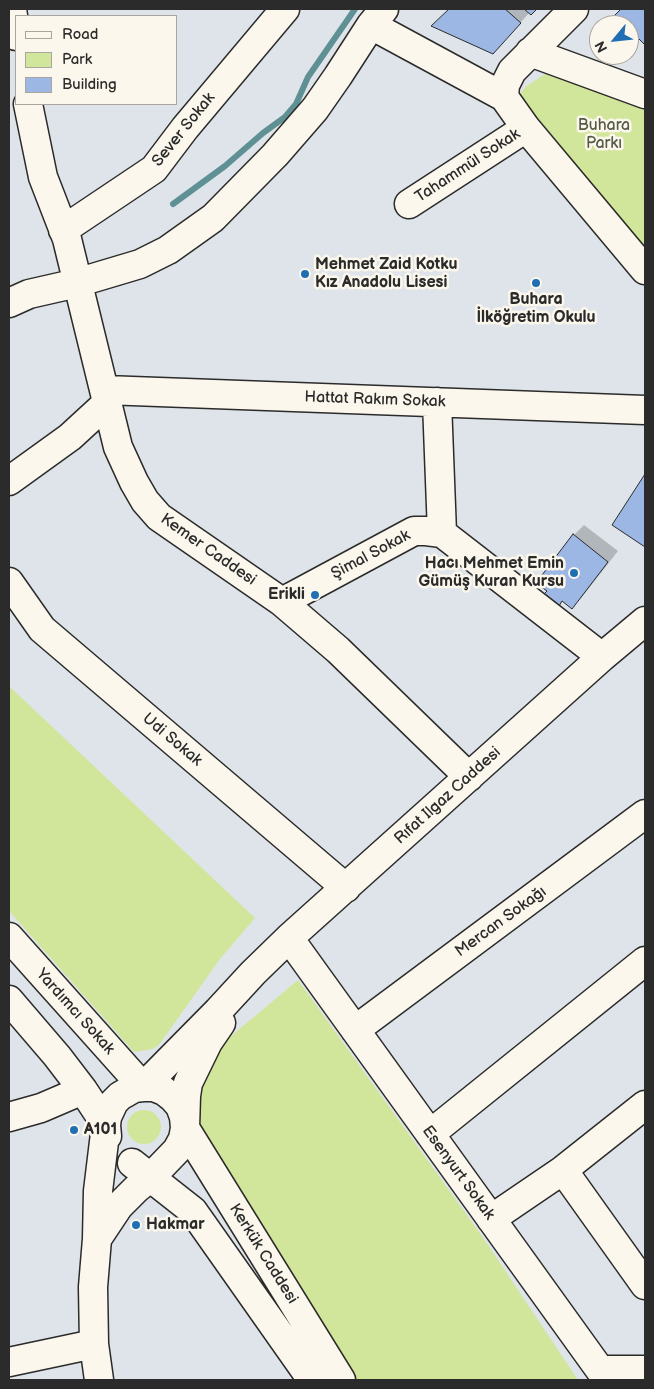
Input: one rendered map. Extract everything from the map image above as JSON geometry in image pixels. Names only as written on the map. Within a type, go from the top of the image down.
[{"type":"street","points":[[12,9],[15,29]]},
{"type":"street","name":"Sever Sokak","points":[[63,230],[154,169],[185,128],[285,9]]},
{"type":"street","points":[[504,96],[508,78],[512,71],[574,9]]},
{"type":"street","points":[[9,303],[29,294],[140,264],[168,250],[213,218],[275,155],[315,109],[378,17],[504,96],[526,128],[645,267]]},
{"type":"street","points":[[530,52],[645,94]]},
{"type":"street","name":"Kemer Caddesi","points":[[28,105],[43,178],[63,230],[79,282],[86,317],[123,460],[139,490],[160,517],[282,602],[338,650],[469,777]]},
{"type":"street","name":"Tahammül Sokak","points":[[410,204],[526,128]]},
{"type":"street","points":[[9,481],[70,437],[106,397]]},
{"type":"street","name":"Hattat Rakım Sokak","points":[[106,397],[438,402],[645,411]]},
{"type":"street","points":[[438,402],[442,533],[602,657]]},
{"type":"street","name":"Şimal Sokak","points":[[282,602],[414,532],[442,533]]},
{"type":"street","name":"Udi Sokak","points":[[9,582],[42,629],[346,888]]},
{"type":"street","name":"Rıfat Ilgaz Caddesi","points":[[98,1380],[94,1344],[93,1287],[98,1191],[106,1125],[114,1102],[126,1091],[142,1087],[289,938],[602,657],[645,621]]},
{"type":"street","name":"Mercan Sokağı","points":[[355,1030],[645,814]]},
{"type":"street","name":"Yardımcı Sokak","points":[[9,937],[142,1087]]},
{"type":"street","name":"Esenyurt Sokak","points":[[289,938],[604,1375],[645,1370]]},
{"type":"street","points":[[430,1134],[645,961]]},
{"type":"street","name":"Rıfat Ilgaz Caddesi","points":[[97,1239],[119,1206],[136,1188],[151,1166],[177,1150],[183,1139],[185,1128],[188,1082],[208,1042],[253,973]]},
{"type":"street","points":[[9,1000],[57,1056],[83,1090],[106,1125],[108,1138],[113,1148],[122,1158],[151,1166]]},
{"type":"street","points":[[142,1087],[154,1087],[164,1091],[173,1098],[180,1106],[185,1128]]},
{"type":"street","points":[[9,1117],[41,1108],[83,1090]]},
{"type":"street","points":[[491,1219],[563,1170],[645,1104]]},
{"type":"street","name":"Kerkük Caddesi","points":[[185,1128],[341,1380]]},
{"type":"street","name":"Kerkük Caddesi","points":[[151,1166],[194,1211],[312,1380]]},
{"type":"street","points":[[563,1170],[645,1285]]},
{"type":"street","points":[[9,1362],[94,1344]]},
{"type":"green space","name":"Buhara Parkı","points":[[548,72],[645,107],[645,244],[643,245],[519,96],[525,87]]},
{"type":"green space","points":[[9,686],[255,918],[220,959],[159,1045],[153,1049],[134,1052],[9,911]]},
{"type":"green space","points":[[298,980],[482,1236],[578,1380],[349,1380],[196,1126],[197,1084],[225,1041]]},
{"type":"green space","points":[[144,1110],[151,1111],[156,1115],[160,1120],[160,1134],[156,1139],[151,1143],[144,1144],[137,1143],[132,1139],[128,1134],[127,1127],[128,1120],[132,1115],[137,1111]]},
{"type":"building","points":[[449,9],[505,9],[521,23],[493,54],[431,26]]},
{"type":"building","points":[[524,9],[537,9],[531,15]]},
{"type":"building","points":[[621,9],[645,9],[645,45],[639,39],[639,15],[615,15]]},
{"type":"building","points":[[645,474],[645,547],[612,525]]},
{"type":"building","points":[[573,534],[608,562],[572,609],[562,601],[559,606],[544,594],[547,591],[536,583]]},
{"type":"waterway","points":[[173,204],[225,166],[263,133],[285,117],[296,104],[308,77],[355,9]]},
{"type":"place","name":"Mehmet Zaid Kotku Kız Anadolu Lisesi","points":[[305,274]]},
{"type":"place","name":"Buhara İlköğretim Okulu","points":[[536,283]]},
{"type":"place","name":"Hacı Mehmet Emin Gümüş Kuran Kursu","points":[[574,573]]},
{"type":"place","name":"Erikli","points":[[315,595]]},
{"type":"place","name":"A101","points":[[74,1130]]},
{"type":"place","name":"Hakmar","points":[[136,1225]]}]
